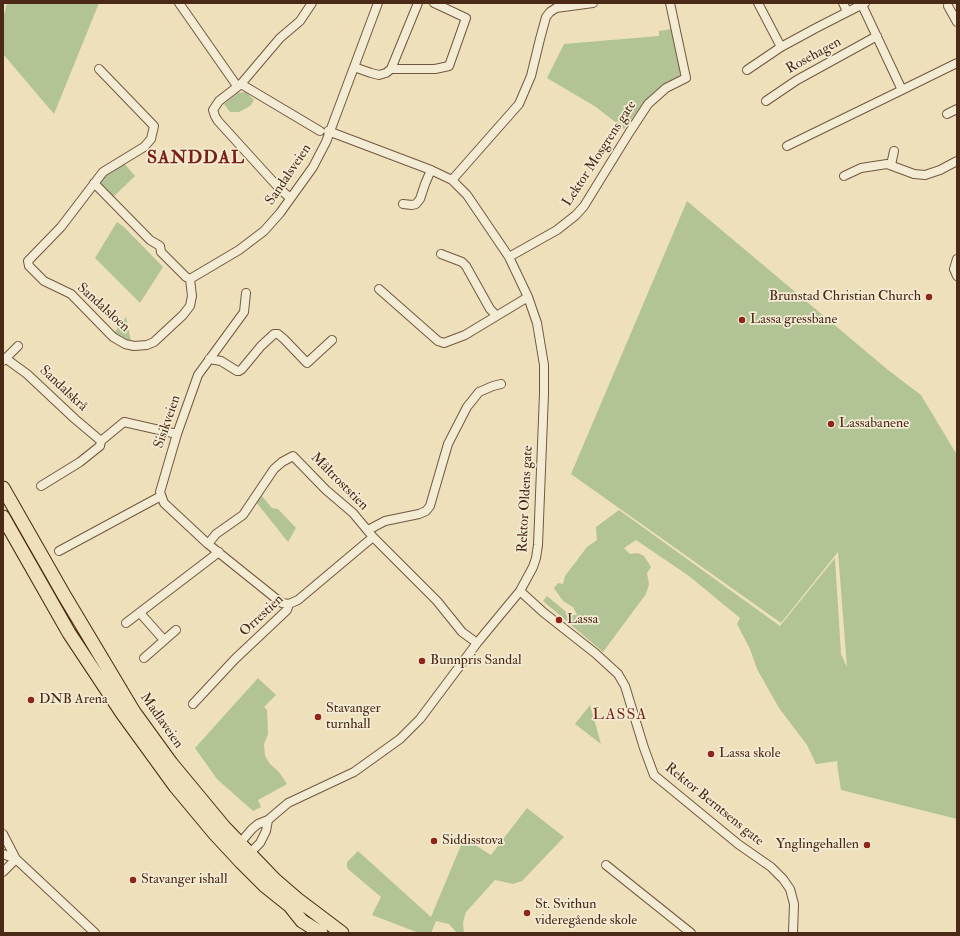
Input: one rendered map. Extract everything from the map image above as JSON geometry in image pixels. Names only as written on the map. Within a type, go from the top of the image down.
[{"type":"main road","name":"Madlaveien","points":[[3,488],[64,595],[134,712],[175,768],[240,843],[245,857],[265,886],[290,906],[302,921],[321,933]]},
{"type":"main road","name":"Madlaveien","points":[[3,517],[69,633],[122,713],[175,786],[211,829],[297,899],[342,933]]},
{"type":"street","points":[[179,3],[239,85]]},
{"type":"street","points":[[290,198],[278,187],[214,116],[213,110],[219,101],[239,85],[256,67],[280,38],[300,21],[312,3]]},
{"type":"street","name":"Sandalsveien","points":[[190,279],[239,250],[264,231],[280,213],[317,161],[326,142],[324,131],[354,67],[378,3]]},
{"type":"street","points":[[354,67],[379,75],[386,73],[391,69],[418,3]]},
{"type":"street","points":[[391,69],[435,69],[449,66],[466,18],[434,3]]},
{"type":"street","points":[[452,180],[519,104],[531,76],[546,17],[556,8],[593,3]]},
{"type":"street","name":"Lektor Mosgrens gate","points":[[509,257],[558,230],[576,215],[584,206],[648,104],[666,88],[686,78],[670,3]]},
{"type":"street","points":[[758,3],[781,47]]},
{"type":"street","points":[[843,3],[847,11]]},
{"type":"street","points":[[747,70],[781,47],[847,11],[863,4],[902,90]]},
{"type":"street","points":[[948,6],[957,22]]},
{"type":"street","name":"Rosehagen","points":[[766,101],[797,80],[877,36]]},
{"type":"street","points":[[787,146],[957,63]]},
{"type":"street","name":"Sandalsloen","points":[[99,69],[154,126],[152,139],[144,148],[103,172],[61,227],[28,261],[32,269],[44,281],[71,294],[113,337],[125,344],[134,346],[147,345],[154,342],[183,315],[190,306],[192,296],[190,279]]},
{"type":"street","name":"Rektor Oldens gate","points":[[239,85],[324,131],[431,170],[452,180],[467,195],[509,257],[528,297],[537,323],[544,365],[538,545],[533,567],[520,591],[477,644],[420,719],[400,739],[354,772],[288,803],[268,820],[258,824],[240,843]]},
{"type":"street","points":[[947,114],[957,109]]},
{"type":"street","points":[[891,165],[894,151]]},
{"type":"street","points":[[844,176],[862,168],[877,165],[891,165],[914,174],[925,175],[940,170],[957,161]]},
{"type":"street","points":[[403,204],[412,206],[420,200],[424,184],[431,170]]},
{"type":"street","points":[[94,183],[150,240],[160,246],[161,252],[186,277],[190,279]]},
{"type":"street","points":[[440,254],[462,262],[466,266],[490,309],[496,316]]},
{"type":"street","points":[[957,259],[954,268],[957,276]]},
{"type":"street","points":[[380,289],[438,341],[444,343],[465,335],[528,297]]},
{"type":"street","name":"Sisikveien","points":[[160,496],[160,488],[198,375],[244,312],[246,293]]},
{"type":"street","points":[[209,359],[220,361],[237,371],[242,370],[261,346],[274,334],[278,334],[307,363],[332,340]]},
{"type":"street","name":"Sandalskrå","points":[[18,346],[4,360],[27,374],[101,441]]},
{"type":"street","name":"Orrestien","points":[[193,704],[235,659],[287,610],[289,604],[298,600],[370,533],[385,521],[419,514],[426,511],[430,506],[448,444],[467,407],[480,392],[501,384]]},
{"type":"street","points":[[41,486],[80,462],[100,446],[101,441],[124,422],[177,434]]},
{"type":"street","name":"Måltroststien","points":[[208,544],[216,534],[243,514],[274,469],[282,462],[293,456],[326,490],[354,513],[370,533]]},
{"type":"street","points":[[59,551],[160,496],[164,503],[208,544],[279,601],[289,604]]},
{"type":"street","points":[[370,533],[438,601],[462,632],[477,644]]},
{"type":"street","points":[[126,623],[218,552]]},
{"type":"street","name":"Rektor Berntsens gate","points":[[520,591],[543,612],[596,653],[618,674],[625,686],[654,775],[733,840],[771,867],[783,879],[790,889],[794,904],[793,933]]},
{"type":"street","points":[[140,612],[164,640]]},
{"type":"street","points":[[144,658],[176,630]]},
{"type":"street","points":[[245,857],[260,842],[266,831],[268,820]]},
{"type":"street","points":[[3,834],[16,859],[94,933]]},
{"type":"street","points":[[3,854],[16,859]]},
{"type":"street","points":[[3,872],[16,859]]},
{"type":"street","points":[[606,865],[690,933]]},
{"type":"green space","points":[[7,3],[99,3],[54,114],[3,54],[3,19]]},
{"type":"green space","points":[[672,29],[682,71],[678,78],[664,85],[643,104],[624,129],[596,107],[547,78],[564,44],[659,36],[659,31]]},
{"type":"green space","points":[[246,92],[254,100],[250,106],[239,112],[230,112],[224,104],[238,93]]},
{"type":"green space","points":[[122,161],[135,176],[111,199],[103,190],[100,180],[104,171]]},
{"type":"green space","name":"Lassabanene","points":[[687,201],[888,370],[921,395],[957,455],[957,819],[841,790],[837,764],[838,761],[816,764],[807,745],[779,708],[757,669],[750,649],[737,624],[740,618],[689,576],[636,540],[624,548],[630,554],[638,553],[644,556],[651,567],[647,573],[649,584],[646,594],[603,652],[543,601],[547,596],[570,615],[577,615],[573,607],[563,601],[554,588],[558,583],[563,584],[565,576],[587,547],[597,540],[596,527],[619,510],[780,626],[835,558],[841,654],[847,667],[838,552],[781,623],[571,474]]},
{"type":"green space","points":[[117,222],[124,227],[163,267],[140,303],[95,258]]},
{"type":"green space","points":[[126,317],[131,341],[119,337],[114,333]]},
{"type":"green space","points":[[261,495],[272,508],[278,509],[296,528],[288,542],[256,502]]},
{"type":"green space","points":[[258,678],[276,695],[264,707],[267,710],[268,734],[264,744],[265,756],[287,784],[258,800],[261,807],[253,811],[217,779],[195,748]]},
{"type":"green space","points":[[590,705],[601,744],[575,724]]},
{"type":"green space","points":[[527,808],[564,837],[522,881],[513,884],[495,880],[466,912],[463,922],[464,933],[457,933],[449,924],[436,921],[431,933],[419,933],[372,915],[381,897],[348,869],[347,866],[347,862],[358,851],[431,917],[464,838],[491,855]]},
{"type":"place","name":"Brunstad Christian Church","points":[[929,297]]},
{"type":"place","name":"Lassa gressbane","points":[[742,320]]},
{"type":"place","name":"Lassabanene","points":[[831,424]]},
{"type":"place","name":"Lassa","points":[[559,620]]},
{"type":"place","name":"Bunnpris Sandal","points":[[422,661]]},
{"type":"place","name":"DNB Arena","points":[[31,700]]},
{"type":"place","name":"Stavanger turnhall","points":[[318,717]]},
{"type":"place","name":"Lassa skole","points":[[711,754]]},
{"type":"place","name":"Siddisstova","points":[[434,841]]},
{"type":"place","name":"Ynglingehallen","points":[[867,845]]},
{"type":"place","name":"Stavanger ishall","points":[[133,880]]},
{"type":"place","name":"St. Svithun videregående skole","points":[[527,913]]},
{"type":"district","name":"SANDDAL","points":[[196,159]]},
{"type":"district","name":"LASSA","points":[[620,716]]}]
